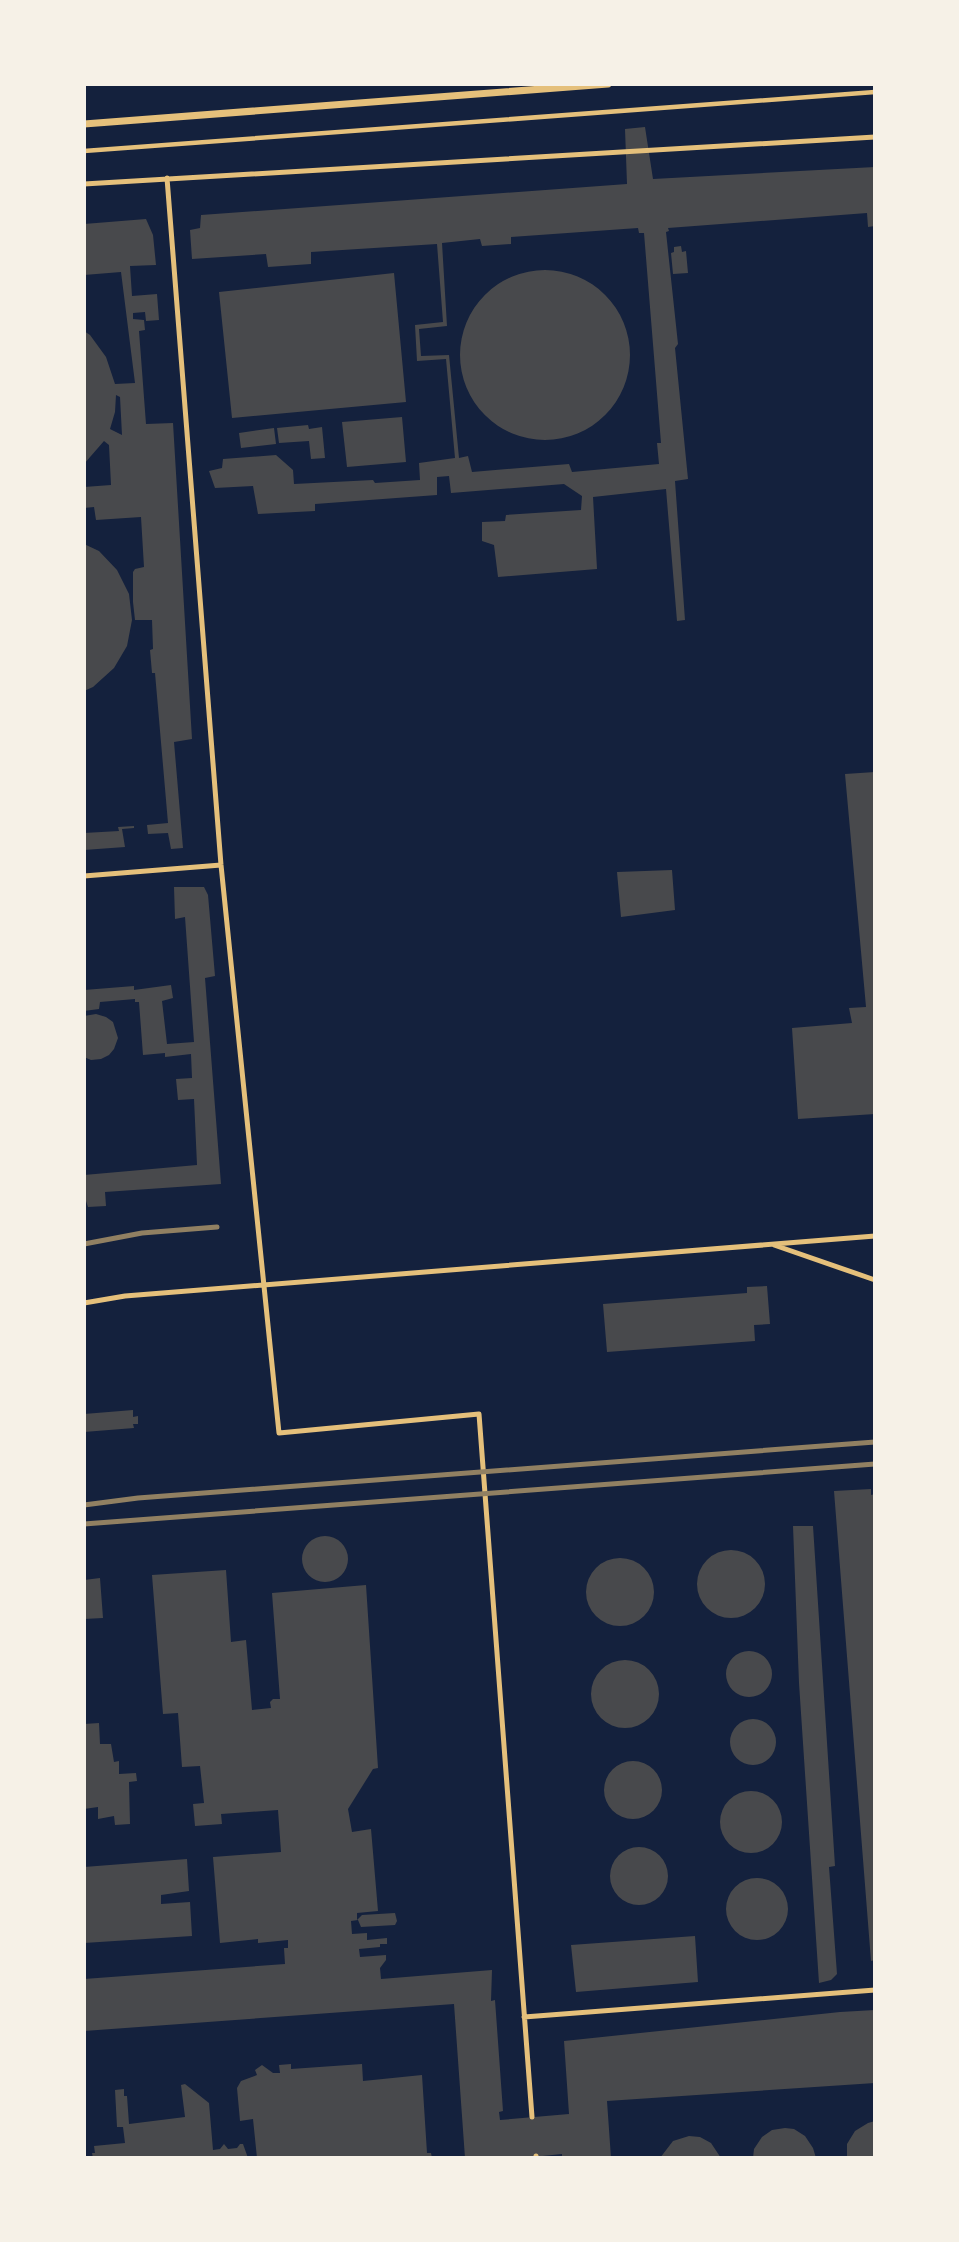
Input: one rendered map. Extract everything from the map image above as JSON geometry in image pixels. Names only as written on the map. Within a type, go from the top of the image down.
[{"type":"street","points":[[84,124],[608,84]]},
{"type":"lane","points":[[84,184],[875,137]]},
{"type":"lane","points":[[167,178],[221,865],[279,1433],[479,1415],[533,2117]]},
{"type":"lane","points":[[84,876],[221,865]]},
{"type":"lane","points":[[84,1303],[125,1296],[875,1236]]},
{"type":"lane","points":[[771,1244],[875,1280]]},
{"type":"lane","points":[[524,2017],[875,1990]]},
{"type":"path","points":[[84,151],[875,92]]},
{"type":"building","points":[[645,127],[653,179],[875,167],[875,226],[868,227],[867,213],[668,228],[669,231],[666,232],[688,479],[675,481],[685,620],[677,621],[666,489],[593,497],[597,569],[498,577],[494,545],[482,541],[482,522],[505,521],[506,515],[581,510],[582,496],[564,484],[451,493],[449,476],[437,477],[437,495],[315,504],[315,511],[258,514],[253,486],[215,488],[209,471],[222,468],[223,459],[276,455],[293,470],[294,484],[420,480],[419,463],[455,458],[446,359],[417,361],[415,325],[443,322],[437,244],[311,252],[311,264],[268,267],[266,254],[192,259],[190,230],[200,228],[201,215],[627,184],[625,129]],"holes":[[[638,228],[639,233],[644,233],[661,443],[657,443],[659,464],[572,472],[569,464],[472,472],[468,456],[459,458],[449,355],[421,356],[419,329],[447,326],[442,243],[480,239],[482,246],[511,244],[511,237]]]},
{"type":"building","points":[[146,219],[153,235],[156,265],[130,266],[132,296],[157,294],[159,320],[146,321],[145,312],[133,313],[133,319],[144,320],[145,330],[139,331],[146,424],[173,423],[192,739],[174,742],[183,848],[171,849],[168,833],[148,834],[147,825],[168,823],[155,673],[152,673],[150,650],[153,649],[152,620],[135,620],[133,602],[133,572],[144,567],[141,517],[96,520],[94,507],[84,508],[84,487],[111,485],[109,445],[104,441],[84,464],[84,331],[106,357],[115,384],[135,383],[121,272],[84,275],[84,224]],"holes":[[[116,395],[120,397],[122,435],[110,429]]]},
{"type":"building","points":[[681,246],[682,252],[686,251],[688,273],[673,274],[671,253],[674,252],[674,247]]},
{"type":"building","points":[[545,270],[578,276],[605,295],[624,322],[630,355],[624,388],[605,415],[578,434],[545,440],[512,434],[485,415],[466,388],[460,355],[466,322],[485,295],[512,276]]},
{"type":"building","points":[[394,273],[406,402],[232,418],[219,292]]},
{"type":"building","points":[[402,417],[406,462],[347,467],[342,422]]},
{"type":"building","points":[[308,425],[309,429],[322,427],[325,458],[311,459],[309,441],[279,443],[277,428]]},
{"type":"building","points":[[274,428],[276,444],[241,448],[239,433]]},
{"type":"building","points":[[84,544],[99,551],[117,570],[129,594],[132,620],[127,646],[114,668],[93,687],[84,691]]},
{"type":"building","points":[[875,772],[875,1114],[798,1119],[792,1028],[852,1023],[849,1008],[866,1007],[845,774]]},
{"type":"building","points":[[134,826],[122,829],[125,847],[84,850],[84,833],[119,831],[118,827]]},
{"type":"building","points":[[672,870],[675,910],[621,917],[617,872]]},
{"type":"building","points":[[174,887],[204,887],[208,895],[215,976],[205,978],[221,1184],[105,1192],[106,1206],[88,1207],[84,1195],[84,1175],[197,1165],[194,1099],[178,1100],[176,1079],[192,1078],[191,1054],[165,1057],[165,1053],[143,1055],[139,1002],[135,1002],[135,999],[100,1002],[99,1009],[84,1011],[84,990],[134,986],[134,990],[171,985],[173,998],[162,1001],[167,1044],[194,1042],[185,917],[175,919]]},
{"type":"building","points":[[96,1014],[113,1022],[118,1038],[109,1055],[91,1060],[84,1057],[84,1016]]},
{"type":"building","points":[[767,1286],[770,1324],[754,1325],[755,1341],[607,1352],[603,1304],[747,1293],[747,1287]]},
{"type":"building","points":[[133,1410],[133,1417],[138,1416],[138,1424],[133,1424],[134,1428],[84,1432],[84,1414]]},
{"type":"building","points":[[871,1489],[871,1495],[875,1494],[875,1960],[871,1961],[834,1491]]},
{"type":"building","points":[[793,1526],[813,1526],[835,1866],[829,1867],[837,1974],[831,1980],[819,1983],[799,1683]]},
{"type":"building","points":[[325,1536],[341,1543],[348,1559],[341,1575],[325,1582],[309,1575],[302,1559],[309,1543]]},
{"type":"building","points":[[738,1550],[759,1565],[765,1577],[763,1597],[755,1608],[738,1618],[724,1618],[707,1608],[699,1597],[697,1577],[707,1560],[718,1552]]},
{"type":"building","points":[[627,1558],[648,1573],[654,1585],[652,1605],[644,1616],[627,1626],[613,1626],[596,1616],[588,1605],[586,1585],[596,1568],[607,1560]]},
{"type":"building","points":[[226,1570],[231,1642],[246,1640],[252,1710],[271,1708],[270,1702],[273,1699],[280,1699],[272,1593],[366,1585],[378,1768],[373,1769],[348,1809],[352,1832],[371,1829],[378,1911],[357,1913],[357,1920],[362,1915],[395,1913],[397,1921],[395,1925],[361,1927],[358,1920],[351,1921],[352,1934],[367,1933],[367,1940],[387,1938],[387,1944],[380,1944],[380,1947],[359,1949],[360,1957],[386,1955],[380,1968],[381,1979],[492,1970],[491,2001],[495,2000],[503,2111],[499,2112],[500,2120],[569,2114],[564,2041],[840,2012],[875,2010],[875,2083],[607,2101],[611,2158],[562,2158],[562,2154],[523,2158],[465,2158],[454,2004],[84,2031],[84,1979],[285,1964],[284,1948],[288,1948],[288,1940],[258,1943],[258,1939],[220,1943],[213,1857],[281,1852],[278,1810],[221,1814],[222,1824],[195,1826],[193,1804],[204,1803],[200,1766],[182,1767],[178,1713],[163,1714],[152,1575]]},
{"type":"building","points":[[100,1578],[103,1618],[84,1619],[84,1580]]},
{"type":"building","points":[[749,1651],[765,1658],[772,1674],[765,1690],[749,1697],[733,1690],[726,1674],[733,1658]]},
{"type":"building","points":[[625,1660],[638,1662],[649,1670],[657,1681],[657,1707],[649,1718],[638,1726],[625,1728],[612,1726],[601,1718],[593,1707],[591,1694],[593,1681],[601,1670],[612,1662]]},
{"type":"building","points":[[753,1719],[769,1726],[776,1742],[769,1758],[753,1765],[737,1758],[730,1742],[737,1726]]},
{"type":"building","points":[[99,1723],[100,1744],[111,1744],[114,1762],[119,1761],[119,1774],[136,1773],[137,1781],[129,1782],[130,1824],[115,1825],[114,1816],[98,1819],[98,1807],[84,1809],[84,1724]]},
{"type":"building","points":[[633,1761],[644,1763],[657,1774],[662,1790],[660,1801],[649,1814],[633,1819],[622,1817],[609,1806],[604,1790],[606,1779],[617,1766]]},
{"type":"building","points":[[751,1791],[763,1793],[773,1800],[780,1810],[780,1834],[773,1844],[763,1851],[751,1853],[739,1851],[729,1844],[722,1834],[720,1822],[722,1810],[729,1800],[739,1793]]},
{"type":"building","points":[[639,1847],[660,1855],[668,1876],[660,1897],[639,1905],[618,1897],[610,1876],[618,1855]]},
{"type":"building","points":[[187,1859],[189,1891],[161,1895],[161,1904],[190,1902],[192,1936],[84,1943],[84,1867]]},
{"type":"building","points":[[757,1878],[769,1880],[779,1887],[786,1897],[786,1921],[779,1931],[769,1938],[757,1940],[745,1938],[735,1931],[728,1921],[726,1909],[728,1897],[735,1887],[745,1880]]},
{"type":"building","points":[[695,1936],[698,1982],[576,1992],[571,1945]]},
{"type":"building","points":[[291,2064],[291,2069],[362,2064],[363,2081],[422,2075],[427,2153],[431,2153],[432,2158],[257,2158],[253,2119],[240,2121],[237,2088],[241,2081],[257,2075],[255,2070],[262,2065],[273,2073],[280,2073],[279,2065]]},
{"type":"building","points":[[185,2084],[209,2103],[213,2150],[220,2149],[224,2144],[228,2149],[243,2144],[248,2158],[93,2158],[94,2146],[125,2143],[123,2127],[117,2127],[115,2090],[124,2089],[124,2096],[127,2096],[129,2124],[185,2117],[181,2085]]},
{"type":"building","points":[[875,2121],[875,2158],[847,2158],[847,2144],[855,2131]]},
{"type":"building","points":[[794,2129],[805,2136],[816,2158],[753,2158],[754,2149],[762,2137],[772,2130]]},
{"type":"building","points":[[689,2136],[700,2137],[711,2143],[721,2158],[660,2158],[673,2141]]},
{"type":"railway","points":[[84,1244],[142,1233],[217,1227]]},
{"type":"railway","points":[[84,1505],[138,1498],[875,1442]]},
{"type":"railway","points":[[84,1524],[875,1464]]}]
